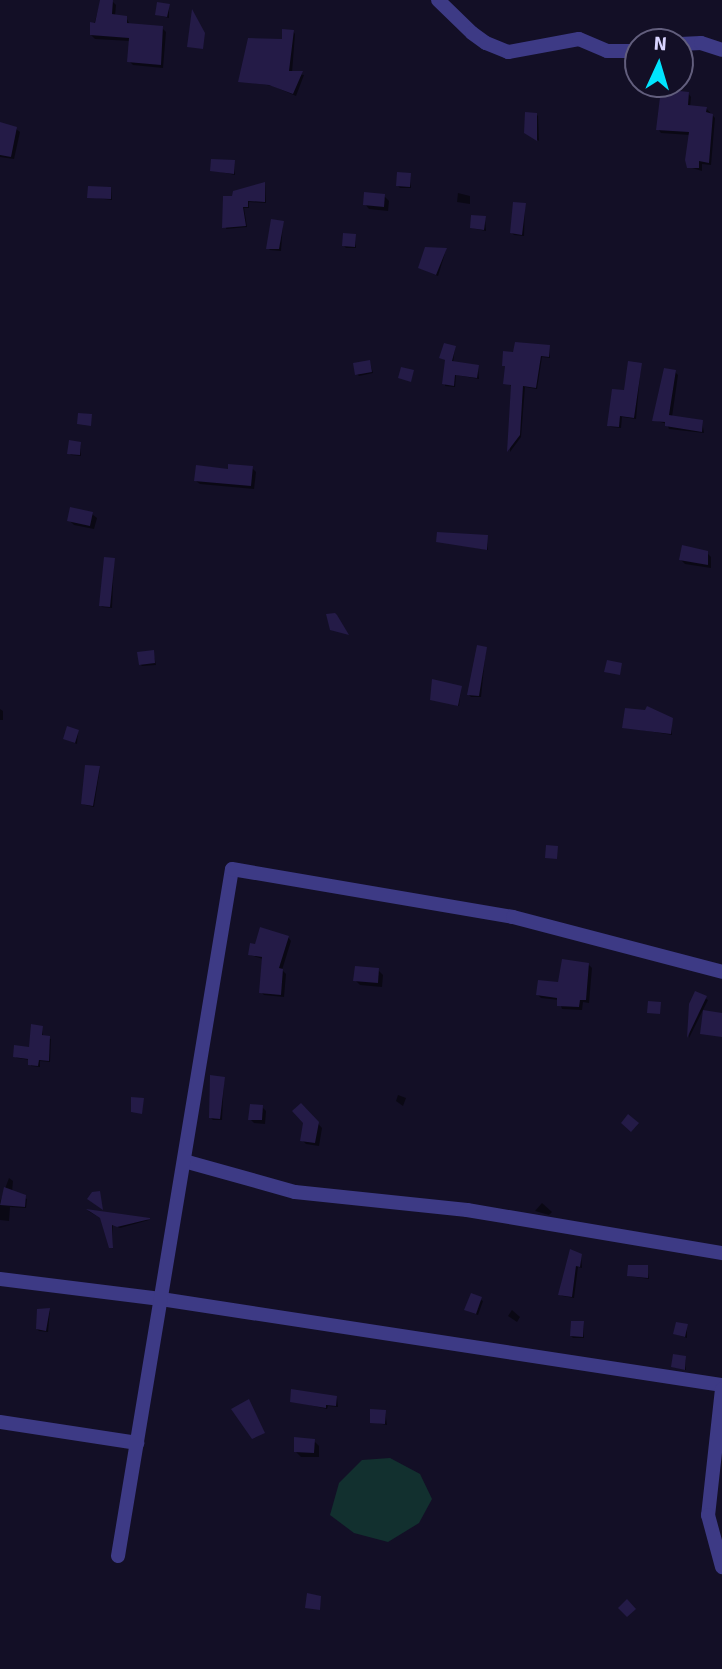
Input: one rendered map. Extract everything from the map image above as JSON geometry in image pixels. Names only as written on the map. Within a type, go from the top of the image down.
[{"type":"street","points":[[438,0],[472,33],[486,43],[508,52],[579,39],[607,51],[624,51]]},
{"type":"street","points":[[694,43],[701,43],[722,51]]},
{"type":"street","points":[[118,1556],[232,869],[513,917],[722,972]]},
{"type":"street","points":[[184,1161],[295,1192],[467,1210],[722,1254]]},
{"type":"street","points":[[0,1279],[161,1299],[722,1387],[709,1515],[722,1567]]},
{"type":"street","points":[[0,1422],[137,1443]]},
{"type":"green space","points":[[390,1458],[420,1474],[432,1499],[419,1523],[388,1542],[354,1533],[330,1515],[339,1483],[362,1460]]},
{"type":"building","points":[[100,0],[113,0],[112,14],[127,16],[127,23],[163,26],[161,65],[127,62],[129,38],[90,35],[90,22],[95,23]]},
{"type":"building","points":[[157,2],[170,4],[167,17],[155,15]]},
{"type":"building","points":[[192,9],[205,33],[203,49],[187,47]]},
{"type":"building","points":[[282,29],[294,30],[289,71],[303,71],[293,94],[269,85],[238,82],[248,38],[282,39]]},
{"type":"building","points":[[660,98],[689,98],[688,105],[707,107],[706,112],[713,114],[709,163],[699,161],[699,168],[687,168],[685,160],[689,132],[656,130]]},
{"type":"building","points":[[525,112],[537,113],[537,141],[524,133]]},
{"type":"building","points":[[0,122],[17,127],[11,157],[0,155]]},
{"type":"building","points":[[211,159],[235,160],[234,174],[210,171]]},
{"type":"building","points":[[397,172],[411,173],[410,187],[396,186]]},
{"type":"building","points":[[265,182],[265,202],[248,201],[248,207],[243,207],[246,226],[222,228],[223,196],[232,196],[233,191]]},
{"type":"building","points":[[88,186],[111,187],[111,199],[87,198]]},
{"type":"building","points":[[364,192],[385,194],[384,207],[363,205]]},
{"type":"building","points":[[513,202],[526,203],[522,235],[510,233]]},
{"type":"building","points":[[471,215],[486,216],[484,230],[470,228]]},
{"type":"building","points":[[271,219],[284,221],[279,249],[266,249]]},
{"type":"building","points":[[343,233],[356,234],[355,247],[342,246]]},
{"type":"building","points":[[425,247],[447,248],[436,275],[418,268]]},
{"type":"building","points":[[515,342],[550,345],[549,357],[541,356],[536,388],[523,386],[520,435],[507,452],[511,385],[503,384],[503,351],[513,352]]},
{"type":"building","points":[[444,343],[456,346],[452,361],[479,365],[477,378],[455,375],[454,386],[442,384],[445,360],[439,358]]},
{"type":"building","points":[[370,360],[372,372],[355,375],[353,363]]},
{"type":"building","points":[[628,361],[642,363],[634,418],[620,416],[619,427],[607,426],[612,389],[624,390]]},
{"type":"building","points":[[401,367],[414,370],[411,382],[398,378]]},
{"type":"building","points":[[664,368],[676,370],[669,415],[703,420],[702,432],[652,421]]},
{"type":"building","points":[[78,413],[92,414],[91,426],[77,424]]},
{"type":"building","points":[[69,440],[81,442],[80,455],[67,454]]},
{"type":"building","points":[[228,464],[253,466],[251,486],[194,481],[196,465],[228,469]]},
{"type":"building","points":[[70,507],[93,512],[90,526],[67,521]]},
{"type":"building","points":[[437,532],[488,535],[487,550],[436,542]]},
{"type":"building","points":[[682,545],[708,551],[708,565],[679,560]]},
{"type":"building","points":[[104,557],[115,558],[110,607],[99,606]]},
{"type":"building","points":[[335,613],[349,635],[330,630],[326,614]]},
{"type":"building","points":[[477,645],[487,647],[479,696],[467,695]]},
{"type":"building","points":[[154,650],[155,663],[139,665],[137,652]]},
{"type":"building","points":[[607,660],[622,663],[620,675],[604,672]]},
{"type":"building","points":[[432,679],[462,686],[458,706],[430,700]]},
{"type":"building","points":[[647,706],[673,718],[671,734],[622,728],[625,708],[645,710]]},
{"type":"building","points":[[67,726],[79,730],[75,743],[63,739]]},
{"type":"building","points":[[85,765],[100,766],[93,806],[81,804]]},
{"type":"building","points":[[546,845],[558,846],[557,859],[545,858]]},
{"type":"building","points":[[260,927],[289,936],[279,968],[283,969],[281,995],[259,993],[262,957],[248,955],[250,943],[255,944]]},
{"type":"building","points":[[562,959],[589,963],[586,1000],[580,1000],[579,1007],[557,1006],[557,998],[536,995],[538,980],[558,982]]},
{"type":"building","points":[[355,966],[379,968],[378,983],[353,981]]},
{"type":"building","points":[[695,991],[707,996],[687,1038],[689,1004]]},
{"type":"building","points":[[648,1001],[661,1002],[660,1014],[647,1013]]},
{"type":"building","points":[[703,1010],[722,1013],[722,1037],[700,1034]]},
{"type":"building","points":[[31,1024],[43,1026],[42,1035],[50,1036],[49,1061],[39,1060],[38,1066],[28,1065],[28,1059],[13,1057],[14,1045],[29,1047]]},
{"type":"building","points":[[210,1075],[225,1077],[220,1119],[209,1118]]},
{"type":"building","points":[[131,1097],[144,1098],[142,1114],[131,1112]]},
{"type":"building","points":[[301,1103],[319,1122],[315,1143],[300,1141],[303,1123],[292,1111]]},
{"type":"building","points":[[250,1104],[263,1105],[262,1120],[248,1120]]},
{"type":"building","points":[[628,1114],[639,1123],[631,1132],[621,1123]]},
{"type":"building","points":[[4,1187],[26,1195],[25,1207],[0,1205]]},
{"type":"building","points":[[100,1191],[103,1210],[87,1199],[92,1192]]},
{"type":"building","points":[[86,1209],[150,1219],[117,1227],[112,1225],[113,1248],[109,1248],[100,1218]]},
{"type":"building","points":[[570,1249],[582,1254],[580,1267],[576,1266],[572,1297],[558,1295]]},
{"type":"building","points":[[628,1265],[648,1265],[648,1278],[627,1276]]},
{"type":"building","points":[[471,1293],[482,1297],[476,1314],[464,1310]]},
{"type":"building","points":[[50,1308],[46,1331],[36,1329],[37,1309]]},
{"type":"building","points":[[571,1321],[584,1321],[583,1337],[570,1336]]},
{"type":"building","points":[[676,1322],[688,1324],[685,1337],[673,1334]]},
{"type":"building","points":[[673,1354],[686,1356],[685,1370],[671,1367]]},
{"type":"building","points":[[291,1389],[337,1396],[336,1406],[326,1405],[326,1408],[290,1402]]},
{"type":"building","points":[[249,1399],[265,1433],[252,1439],[231,1409]]},
{"type":"building","points":[[370,1409],[386,1410],[385,1424],[370,1423]]},
{"type":"building","points":[[294,1437],[315,1439],[314,1453],[294,1452]]},
{"type":"building","points":[[307,1593],[321,1596],[320,1610],[305,1608]]},
{"type":"building","points":[[627,1599],[636,1609],[627,1617],[618,1608]]}]
